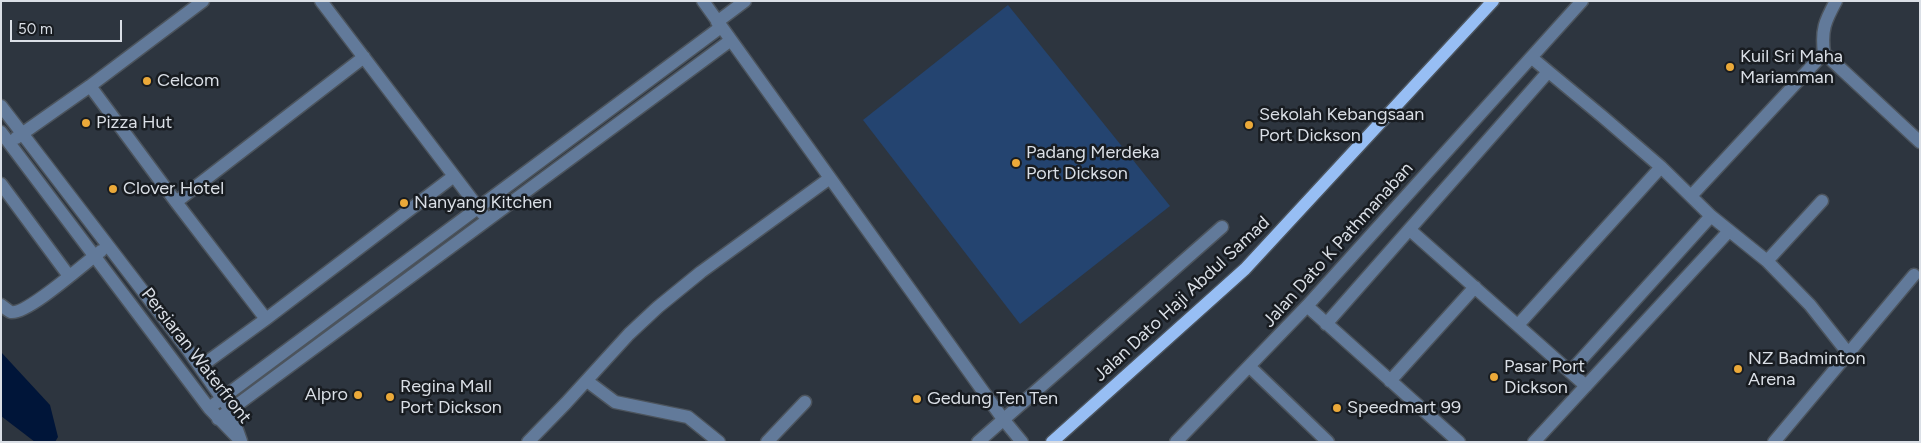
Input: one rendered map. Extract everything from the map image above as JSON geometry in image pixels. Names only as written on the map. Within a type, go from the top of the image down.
[{"type":"main road","name":"Jalan Dato Haji Abdul Samad","points":[[1052,442],[1245,269],[1493,1]]},
{"type":"street","points":[[10,142],[90,86],[203,1]]},
{"type":"street","points":[[322,1],[488,220]]},
{"type":"street","points":[[703,1],[1003,419],[1022,442]]},
{"type":"street","points":[[209,408],[478,208],[719,25],[745,1]]},
{"type":"street","name":"Jalan Dato K Pathmanaban","points":[[1176,442],[1307,306],[1582,1]]},
{"type":"street","points":[[1836,1],[1826,19],[1822,36],[1824,53],[1920,142]]},
{"type":"street","points":[[218,419],[731,40]]},
{"type":"street","points":[[1692,196],[1824,53]]},
{"type":"street","points":[[176,202],[364,58]]},
{"type":"street","points":[[1532,58],[1661,167],[1729,232],[1767,261],[1810,305],[1848,354]]},
{"type":"street","points":[[1326,324],[1548,72]]},
{"type":"street","points":[[90,86],[176,202],[266,318]]},
{"type":"street","name":"Persiaran Waterfront","points":[[1,106],[200,367],[230,410],[241,441]]},
{"type":"street","name":"Persiaran Waterfront","points":[[1,132],[209,408],[241,441]]},
{"type":"street","points":[[1518,325],[1661,167]]},
{"type":"street","points":[[200,367],[454,176]]},
{"type":"street","points":[[528,442],[629,334],[658,306],[830,178]]},
{"type":"street","points":[[1,184],[69,276]]},
{"type":"street","points":[[1767,261],[1822,201]]},
{"type":"street","points":[[1570,372],[1711,216]]},
{"type":"street","points":[[978,442],[1222,227]]},
{"type":"street","points":[[1410,230],[1586,386]]},
{"type":"street","points":[[1534,442],[1729,232]]},
{"type":"street","points":[[1,305],[11,312],[18,311],[35,302],[108,246]]},
{"type":"street","points":[[1774,442],[1914,275]]},
{"type":"street","points":[[1390,381],[1475,287]]},
{"type":"street","points":[[1307,306],[1459,442]]},
{"type":"street","points":[[1250,366],[1328,442]]},
{"type":"street","points":[[587,381],[615,402],[688,417],[720,442]]},
{"type":"street","points":[[768,442],[806,402]]},
{"type":"shaded area","name":"Padang Merdeka Port Dickson","points":[[1008,5],[1170,206],[1020,324],[863,120]]},
{"type":"shaded area","points":[[1,352],[50,405],[58,437],[55,442],[35,442],[1,416]]},
{"type":"place","name":"Kuil Sri Maha Mariamman","points":[[1730,67]]},
{"type":"place","name":"Celcom","points":[[147,81]]},
{"type":"place","name":"Pizza Hut","points":[[86,123]]},
{"type":"place","name":"Sekolah Kebangsaan Port Dickson","points":[[1249,125]]},
{"type":"place","name":"Padang Merdeka Port Dickson","points":[[1016,163]]},
{"type":"place","name":"Clover Hotel","points":[[113,189]]},
{"type":"place","name":"Nanyang Kitchen","points":[[404,203]]},
{"type":"place","name":"NZ Badminton Arena","points":[[1738,369]]},
{"type":"place","name":"Pasar Port Dickson","points":[[1494,377]]},
{"type":"place","name":"Alpro","points":[[358,395]]},
{"type":"place","name":"Regina Mall Port Dickson","points":[[390,397]]},
{"type":"place","name":"Gedung Ten Ten","points":[[917,399]]},
{"type":"place","name":"Speedmart 99","points":[[1337,408]]}]
